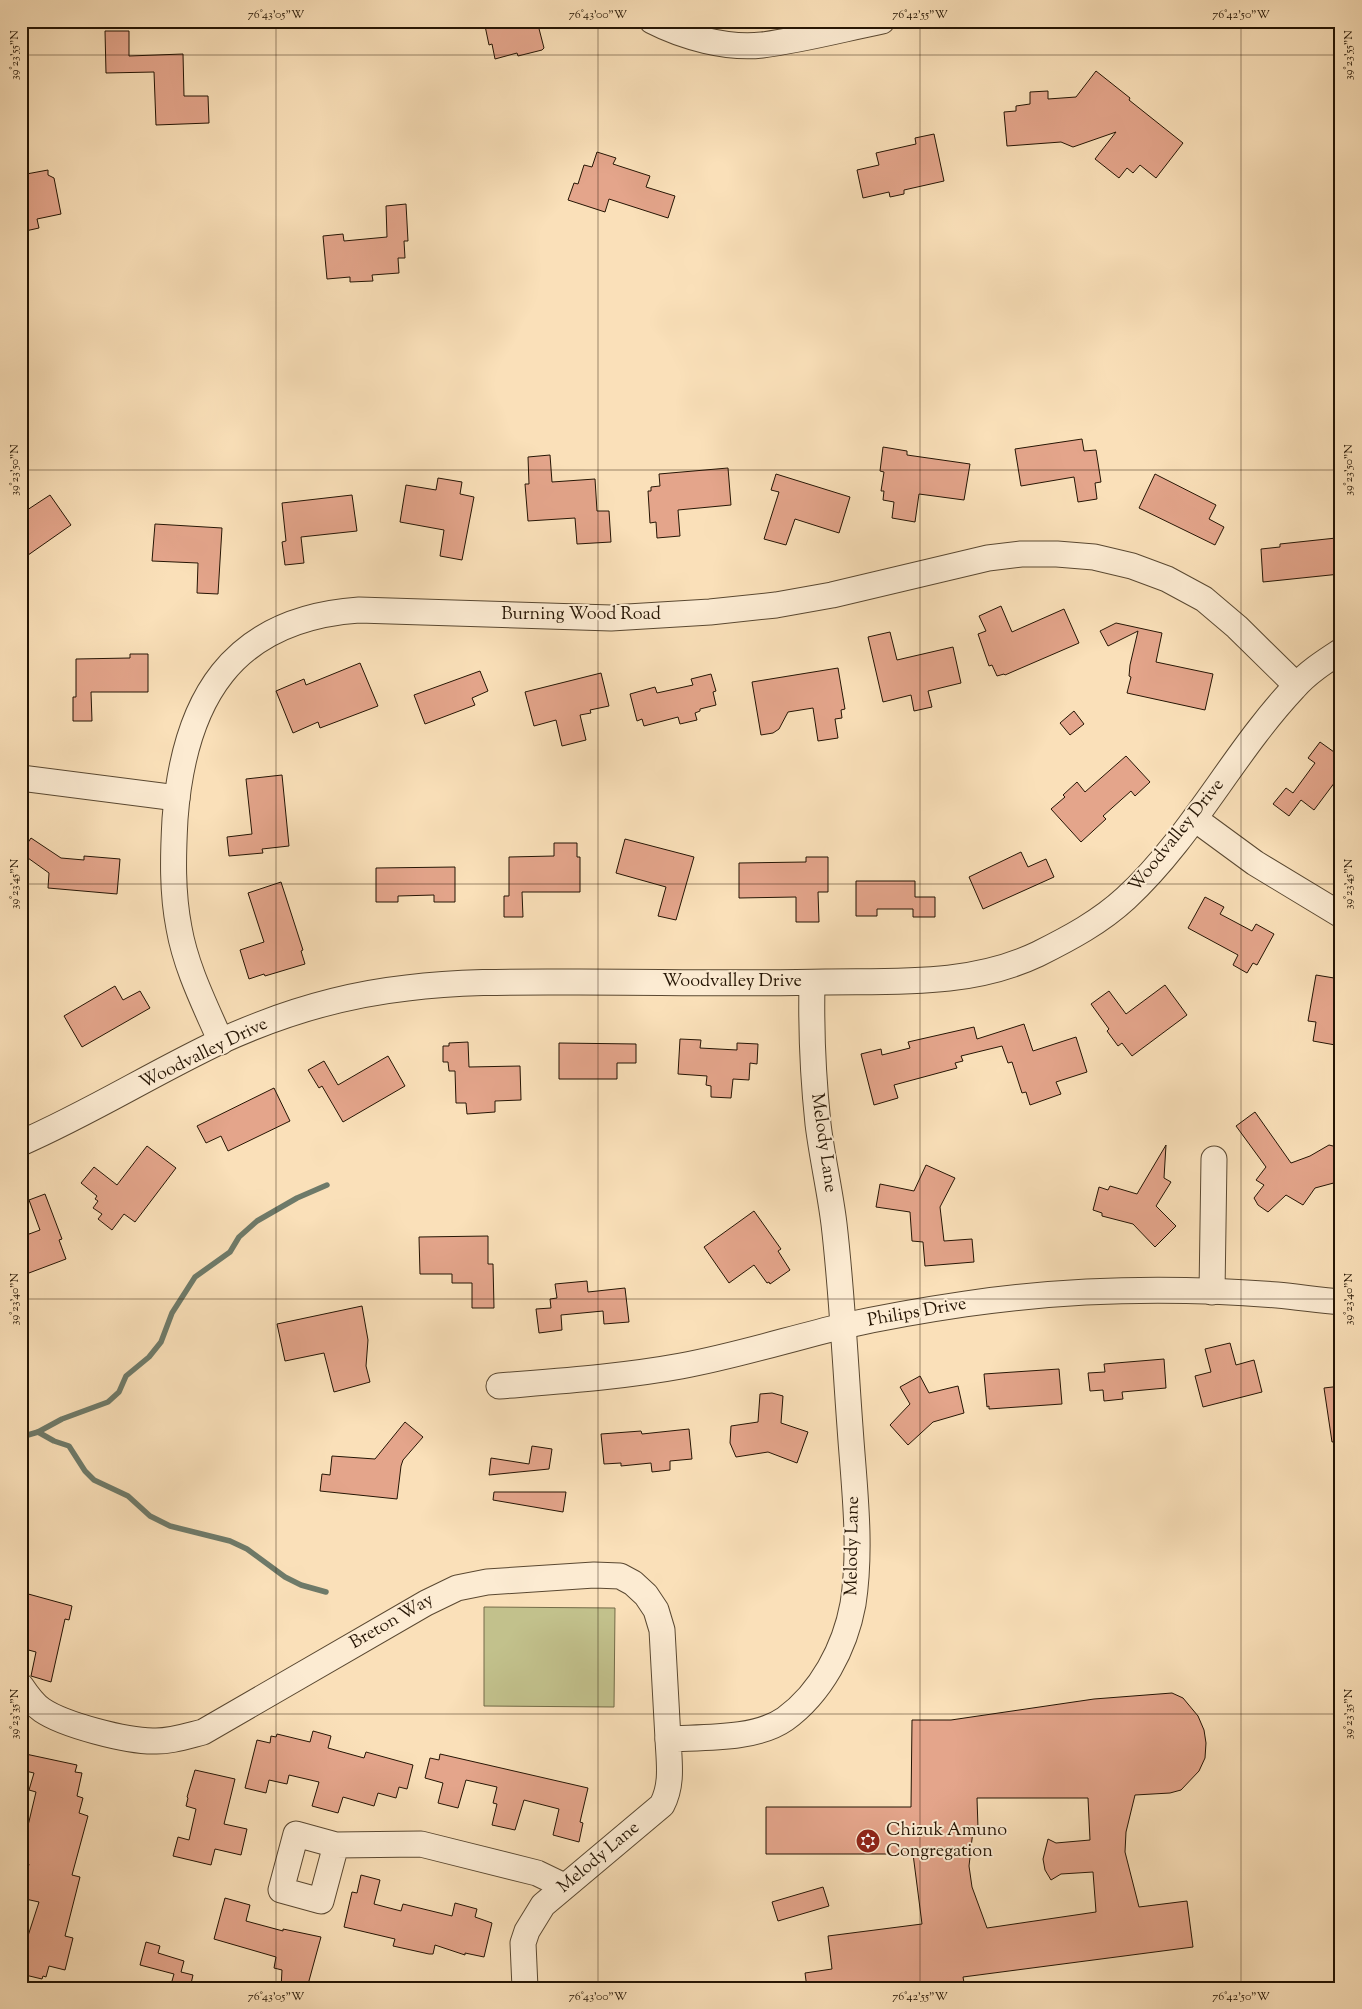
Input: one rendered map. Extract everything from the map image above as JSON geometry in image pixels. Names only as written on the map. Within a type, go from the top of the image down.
[{"type":"street","points":[[652,21],[666,29],[694,37],[738,45],[762,45],[882,21]]},
{"type":"street","name":"Burning Wood Road","points":[[221,1042],[188,965],[178,928],[172,868],[177,798],[183,761],[194,722],[212,685],[246,649],[272,632],[289,624],[333,612],[359,610],[611,618],[710,612],[776,605],[832,595],[988,558],[1021,554],[1057,554],[1094,557],[1132,566],[1167,580],[1204,600],[1237,627],[1296,686]]},
{"type":"street","name":"Woodvalley Drive","points":[[21,1143],[58,1127],[221,1042],[312,1007],[376,992],[431,985],[497,982],[934,981],[992,972],[1034,956],[1083,930],[1099,920],[1126,898],[1153,870],[1195,819],[1273,713],[1296,686],[1318,666],[1341,651]]},
{"type":"street","points":[[21,778],[177,798]]},
{"type":"street","points":[[1195,819],[1255,863],[1341,915]]},
{"type":"street","name":"Melody Lane","points":[[525,1988],[523,1943],[527,1931],[543,1905],[662,1805],[668,1793],[670,1779],[668,1739],[746,1734],[762,1730],[784,1720],[812,1693],[833,1663],[843,1637],[852,1605],[857,1526],[834,1226],[819,1126],[812,1057],[812,982]]},
{"type":"street","points":[[1212,1292],[1214,1159]]},
{"type":"street","name":"Philips Drive","points":[[499,1386],[593,1379],[680,1366],[726,1357],[842,1327],[912,1313],[1013,1299],[1090,1293],[1212,1292],[1279,1295],[1341,1302]]},
{"type":"street","name":"Breton Way","points":[[24,1697],[41,1710],[64,1722],[129,1739],[154,1741],[176,1738],[202,1732],[426,1603],[457,1588],[487,1582],[594,1575],[620,1576],[646,1595],[656,1610],[662,1630],[668,1739]]},
{"type":"street","points":[[336,1845],[421,1844],[537,1873],[564,1886]]},
{"type":"shaded area","points":[[484,1607],[615,1608],[614,1707],[484,1706]]},
{"type":"building","points":[[484,21],[537,21],[544,48],[518,56],[517,53],[495,59],[492,44],[489,45]]},
{"type":"building","points":[[105,31],[129,31],[129,56],[183,54],[184,96],[208,96],[209,123],[156,125],[154,72],[106,73]]},
{"type":"building","points":[[1096,71],[1183,143],[1156,178],[1140,165],[1133,173],[1127,168],[1119,178],[1095,159],[1116,132],[1073,147],[1061,142],[1007,146],[1004,112],[1016,111],[1016,106],[1030,104],[1030,92],[1048,91],[1048,99],[1076,97]]},
{"type":"building","points":[[934,134],[944,181],[904,190],[904,194],[890,197],[889,192],[863,198],[857,170],[879,165],[876,153],[916,144],[915,138]]},
{"type":"building","points":[[597,152],[616,158],[613,164],[650,176],[646,187],[675,196],[668,218],[609,199],[605,212],[568,200],[574,183],[578,184],[584,165],[592,167]]},
{"type":"building","points":[[48,170],[48,175],[54,178],[61,214],[37,219],[39,228],[21,232],[21,175]]},
{"type":"building","points":[[406,204],[408,241],[404,241],[405,258],[398,258],[399,273],[372,275],[373,281],[350,282],[350,277],[327,279],[323,236],[343,234],[344,241],[387,237],[386,206]]},
{"type":"building","points":[[1082,439],[1084,451],[1096,450],[1101,482],[1095,483],[1097,499],[1078,502],[1074,477],[1021,486],[1015,449]]},
{"type":"building","points":[[883,447],[907,451],[907,455],[970,464],[964,500],[919,494],[915,522],[892,518],[894,502],[883,500],[884,491],[881,491],[884,472],[880,471]]},
{"type":"building","points":[[550,455],[552,482],[595,479],[597,511],[609,511],[611,542],[577,544],[575,518],[528,521],[525,484],[529,484],[528,457]]},
{"type":"building","points":[[728,468],[731,505],[678,510],[680,536],[657,538],[656,522],[650,523],[648,491],[651,491],[651,487],[660,486],[659,474]]},
{"type":"building","points":[[776,474],[850,497],[839,533],[795,519],[786,545],[764,539],[779,492],[771,490]]},
{"type":"building","points":[[1155,474],[1216,505],[1209,519],[1224,527],[1215,545],[1139,508]]},
{"type":"building","points":[[438,478],[462,482],[460,494],[474,497],[462,560],[440,556],[444,530],[400,522],[406,485],[436,490]]},
{"type":"building","points":[[50,495],[71,525],[21,560],[21,514]]},
{"type":"building","points":[[352,495],[357,531],[301,537],[304,563],[285,565],[282,542],[286,541],[282,503]]},
{"type":"building","points":[[155,524],[222,528],[218,594],[197,593],[198,563],[152,561]]},
{"type":"building","points":[[1336,538],[1340,574],[1263,582],[1261,549],[1280,547],[1280,544]]},
{"type":"building","points":[[1001,606],[1012,632],[1064,609],[1079,643],[1005,675],[997,676],[992,665],[989,666],[978,634],[986,631],[979,616]]},
{"type":"building","points":[[1116,623],[1162,633],[1156,662],[1213,674],[1205,710],[1127,693],[1131,677],[1129,676],[1130,665],[1138,631],[1108,646],[1100,631]]},
{"type":"building","points":[[890,632],[897,660],[953,647],[961,683],[928,691],[932,707],[914,711],[911,695],[883,702],[868,637]]},
{"type":"building","points":[[130,654],[148,654],[148,692],[91,692],[92,721],[73,721],[73,697],[76,697],[76,659],[130,658]]},
{"type":"building","points":[[360,663],[378,706],[320,728],[318,722],[293,733],[276,691],[304,679],[306,685]]},
{"type":"building","points":[[838,668],[845,709],[841,710],[842,718],[835,719],[838,738],[818,741],[813,708],[788,712],[779,729],[773,733],[761,735],[752,682]]},
{"type":"building","points":[[480,671],[488,691],[472,698],[475,705],[425,724],[414,695]]},
{"type":"building","points":[[601,673],[609,706],[590,710],[591,713],[580,715],[586,740],[562,746],[556,720],[534,726],[525,692]]},
{"type":"building","points":[[711,674],[716,691],[713,692],[716,705],[700,709],[700,711],[695,713],[697,720],[680,724],[678,717],[644,726],[642,719],[637,721],[630,694],[655,687],[657,693],[693,685],[691,679]]},
{"type":"building","points":[[1074,711],[1084,724],[1070,735],[1060,723]]},
{"type":"building","points":[[1320,742],[1341,757],[1341,774],[1314,810],[1301,800],[1289,816],[1273,804],[1286,788],[1293,793],[1315,763],[1308,758]]},
{"type":"building","points":[[1126,756],[1150,782],[1135,796],[1131,791],[1103,816],[1106,819],[1081,842],[1051,809],[1065,797],[1063,795],[1077,782],[1085,792]]},
{"type":"building","points":[[282,775],[289,846],[262,849],[263,853],[229,856],[227,837],[252,834],[246,779]]},
{"type":"building","points":[[31,838],[61,858],[84,860],[84,856],[120,859],[117,894],[48,888],[49,873],[21,853]]},
{"type":"building","points":[[625,839],[694,857],[676,920],[658,916],[666,887],[616,873]]},
{"type":"building","points":[[554,843],[577,843],[577,857],[580,857],[580,892],[522,892],[523,917],[504,917],[504,896],[509,896],[509,857],[554,856]]},
{"type":"building","points":[[1021,852],[1028,867],[1046,859],[1054,877],[983,909],[969,877]]},
{"type":"building","points":[[806,857],[828,857],[828,892],[818,892],[819,922],[796,922],[796,897],[739,898],[739,863],[806,862]]},
{"type":"building","points":[[455,867],[455,902],[434,902],[434,895],[398,896],[398,902],[376,902],[376,868]]},
{"type":"building","points":[[856,881],[915,881],[915,897],[935,897],[935,917],[913,917],[913,909],[877,909],[877,916],[856,916]]},
{"type":"building","points":[[281,882],[303,950],[301,951],[305,964],[249,979],[240,950],[264,942],[248,893]]},
{"type":"building","points":[[1205,897],[1224,907],[1220,914],[1252,931],[1256,924],[1274,934],[1257,965],[1253,963],[1247,973],[1233,965],[1238,955],[1188,928]]},
{"type":"building","points":[[1316,975],[1340,979],[1334,1012],[1341,1013],[1341,1046],[1313,1041],[1316,1022],[1308,1021]]},
{"type":"building","points":[[1165,985],[1187,1015],[1132,1056],[1122,1043],[1118,1046],[1107,1031],[1109,1029],[1091,1004],[1109,991],[1126,1014]]},
{"type":"building","points":[[115,986],[123,1000],[140,991],[150,1008],[82,1047],[64,1016]]},
{"type":"building","points":[[1024,1024],[1033,1051],[1076,1037],[1087,1072],[1056,1082],[1061,1094],[1030,1105],[1026,1092],[1022,1093],[1012,1062],[1008,1063],[1002,1046],[961,1056],[963,1061],[955,1063],[957,1068],[894,1085],[898,1098],[874,1105],[861,1054],[881,1049],[882,1055],[910,1048],[908,1042],[974,1027],[977,1039]]},
{"type":"building","points":[[680,1039],[701,1040],[700,1048],[737,1050],[737,1043],[758,1044],[757,1064],[750,1063],[749,1080],[733,1079],[731,1098],[711,1097],[711,1086],[706,1085],[707,1076],[678,1074]]},
{"type":"building","points":[[468,1042],[469,1067],[520,1066],[521,1100],[495,1101],[495,1112],[467,1114],[466,1103],[456,1103],[455,1071],[449,1071],[448,1062],[443,1062],[443,1046],[449,1046],[449,1043]]},
{"type":"building","points":[[559,1043],[636,1044],[636,1063],[617,1063],[617,1079],[559,1079]]},
{"type":"building","points":[[388,1056],[405,1086],[343,1122],[322,1086],[319,1088],[308,1070],[324,1061],[338,1085]]},
{"type":"building","points":[[274,1088],[290,1121],[228,1151],[221,1136],[206,1143],[197,1126]]},
{"type":"building","points":[[1255,1112],[1291,1163],[1310,1156],[1329,1145],[1337,1147],[1337,1149],[1341,1148],[1341,1181],[1315,1188],[1303,1205],[1286,1195],[1268,1212],[1258,1205],[1254,1198],[1264,1185],[1256,1180],[1266,1167],[1236,1126]]},
{"type":"building","points":[[1166,1145],[1164,1178],[1171,1182],[1156,1206],[1176,1226],[1155,1247],[1133,1224],[1102,1216],[1102,1213],[1093,1210],[1099,1187],[1108,1190],[1110,1186],[1137,1194]]},
{"type":"building","points":[[147,1146],[176,1168],[135,1222],[124,1214],[112,1230],[98,1219],[102,1214],[93,1208],[98,1201],[95,1199],[97,1196],[81,1183],[94,1167],[117,1185]]},
{"type":"building","points":[[926,1165],[955,1178],[940,1207],[944,1241],[972,1239],[974,1262],[925,1266],[923,1242],[912,1241],[910,1212],[876,1207],[880,1184],[914,1191]]},
{"type":"building","points":[[45,1194],[62,1239],[59,1240],[66,1259],[21,1276],[21,1237],[40,1230],[29,1200]]},
{"type":"building","points":[[754,1211],[781,1249],[778,1251],[790,1270],[770,1284],[769,1282],[767,1283],[754,1265],[729,1283],[704,1247]]},
{"type":"building","points":[[488,1236],[488,1264],[493,1264],[494,1308],[472,1308],[472,1283],[452,1283],[452,1274],[420,1274],[419,1237]]},
{"type":"building","points":[[587,1281],[588,1292],[625,1288],[629,1322],[604,1324],[603,1311],[561,1315],[562,1330],[539,1333],[536,1309],[551,1308],[550,1299],[557,1298],[555,1284]]},
{"type":"building","points":[[362,1306],[368,1340],[366,1366],[370,1382],[334,1392],[324,1353],[285,1361],[277,1324]]},
{"type":"building","points":[[1230,1343],[1236,1365],[1254,1360],[1262,1392],[1203,1407],[1195,1376],[1211,1372],[1205,1349]]},
{"type":"building","points":[[1164,1359],[1166,1388],[1122,1392],[1123,1399],[1104,1401],[1103,1390],[1090,1391],[1088,1373],[1105,1372],[1104,1364]]},
{"type":"building","points":[[1059,1369],[1062,1404],[989,1409],[989,1406],[987,1407],[984,1374]]},
{"type":"building","points":[[920,1376],[929,1393],[958,1386],[964,1413],[933,1422],[908,1445],[890,1425],[910,1404],[900,1387]]},
{"type":"building","points":[[1341,1386],[1341,1441],[1332,1442],[1324,1388]]},
{"type":"building","points":[[772,1393],[783,1396],[781,1423],[808,1432],[797,1463],[768,1452],[736,1457],[730,1443],[731,1426],[758,1422],[760,1394]]},
{"type":"building","points":[[405,1422],[423,1437],[403,1460],[397,1499],[320,1491],[322,1474],[330,1475],[332,1456],[375,1459]]},
{"type":"building","points":[[689,1429],[692,1459],[670,1461],[670,1470],[652,1472],[651,1463],[621,1466],[621,1463],[604,1464],[601,1434],[641,1431],[642,1434]]},
{"type":"building","points":[[532,1446],[552,1449],[549,1469],[489,1475],[491,1458],[529,1464]]},
{"type":"building","points":[[494,1492],[566,1492],[563,1512],[493,1500]]},
{"type":"building","points":[[21,1592],[72,1606],[69,1620],[65,1619],[51,1682],[31,1676],[36,1652],[21,1648]]},
{"type":"building","name":"Chizuk Amuno Congregation","points":[[1172,1693],[1183,1698],[1198,1716],[1204,1730],[1206,1743],[1205,1758],[1199,1771],[1181,1790],[1170,1793],[1135,1795],[1126,1832],[1125,1852],[1139,1907],[1187,1901],[1193,1947],[963,1977],[965,1988],[807,1988],[805,1973],[832,1969],[828,1936],[922,1924],[913,1854],[766,1854],[766,1807],[911,1807],[912,1720],[951,1720],[1094,1699]],"holes":[[[977,1798],[1088,1798],[1090,1840],[1056,1843],[1048,1839],[1043,1859],[1045,1870],[1051,1880],[1061,1874],[1093,1872],[1096,1912],[987,1928],[972,1887],[969,1866],[973,1830],[978,1828]]]},
{"type":"building","points":[[313,1731],[331,1736],[328,1748],[364,1758],[366,1752],[413,1765],[407,1789],[399,1787],[396,1798],[378,1793],[374,1806],[343,1797],[338,1813],[312,1806],[319,1782],[289,1775],[287,1784],[269,1780],[266,1793],[245,1788],[257,1740],[270,1743],[271,1736],[276,1737],[277,1734],[310,1742]]},
{"type":"building","points":[[21,1753],[77,1765],[75,1772],[82,1773],[77,1796],[83,1798],[79,1813],[88,1816],[72,1875],[80,1877],[65,1936],[73,1938],[65,1970],[49,1966],[46,1977],[43,1976],[42,1979],[21,1974],[23,1941],[26,1942],[39,1902],[21,1898],[29,1864],[21,1862],[21,1833],[26,1834],[36,1792],[29,1790],[34,1773],[21,1770]]},
{"type":"building","points":[[440,1754],[588,1788],[580,1822],[583,1823],[579,1842],[553,1835],[559,1809],[524,1800],[515,1830],[492,1825],[497,1804],[493,1803],[497,1787],[466,1780],[458,1808],[438,1803],[443,1783],[425,1778],[430,1758],[439,1760]]},
{"type":"building","points":[[195,1770],[235,1779],[224,1824],[247,1829],[241,1855],[215,1849],[211,1865],[173,1856],[178,1837],[189,1840],[196,1809],[186,1806]]},
{"type":"building","points":[[361,1875],[380,1880],[374,1904],[401,1911],[403,1904],[452,1916],[455,1903],[477,1909],[475,1917],[492,1923],[484,1957],[465,1953],[465,1955],[435,1945],[433,1954],[429,1954],[393,1946],[395,1939],[344,1927],[352,1892],[357,1893]]},
{"type":"building","points":[[823,1887],[829,1906],[778,1921],[772,1902]]},
{"type":"building","points":[[225,1898],[250,1905],[246,1921],[283,1931],[283,1929],[321,1937],[307,1988],[281,1988],[282,1970],[274,1968],[276,1957],[214,1939]]},
{"type":"building","points":[[146,1942],[160,1946],[158,1953],[184,1961],[181,1972],[193,1975],[190,1988],[170,1988],[174,1974],[140,1965]]},
{"type":"waterway","points":[[21,1437],[38,1432],[62,1419],[108,1402],[119,1392],[126,1376],[149,1357],[161,1342],[172,1313],[195,1277],[230,1252],[239,1237],[257,1221],[297,1198],[327,1185]]},
{"type":"waterway","points":[[38,1432],[54,1441],[69,1446],[85,1471],[94,1480],[128,1496],[150,1516],[170,1526],[230,1541],[247,1549],[285,1577],[301,1585],[326,1592]]},
{"type":"place","name":"Chizuk Amuno Congregation","points":[[868,1841]]}]
